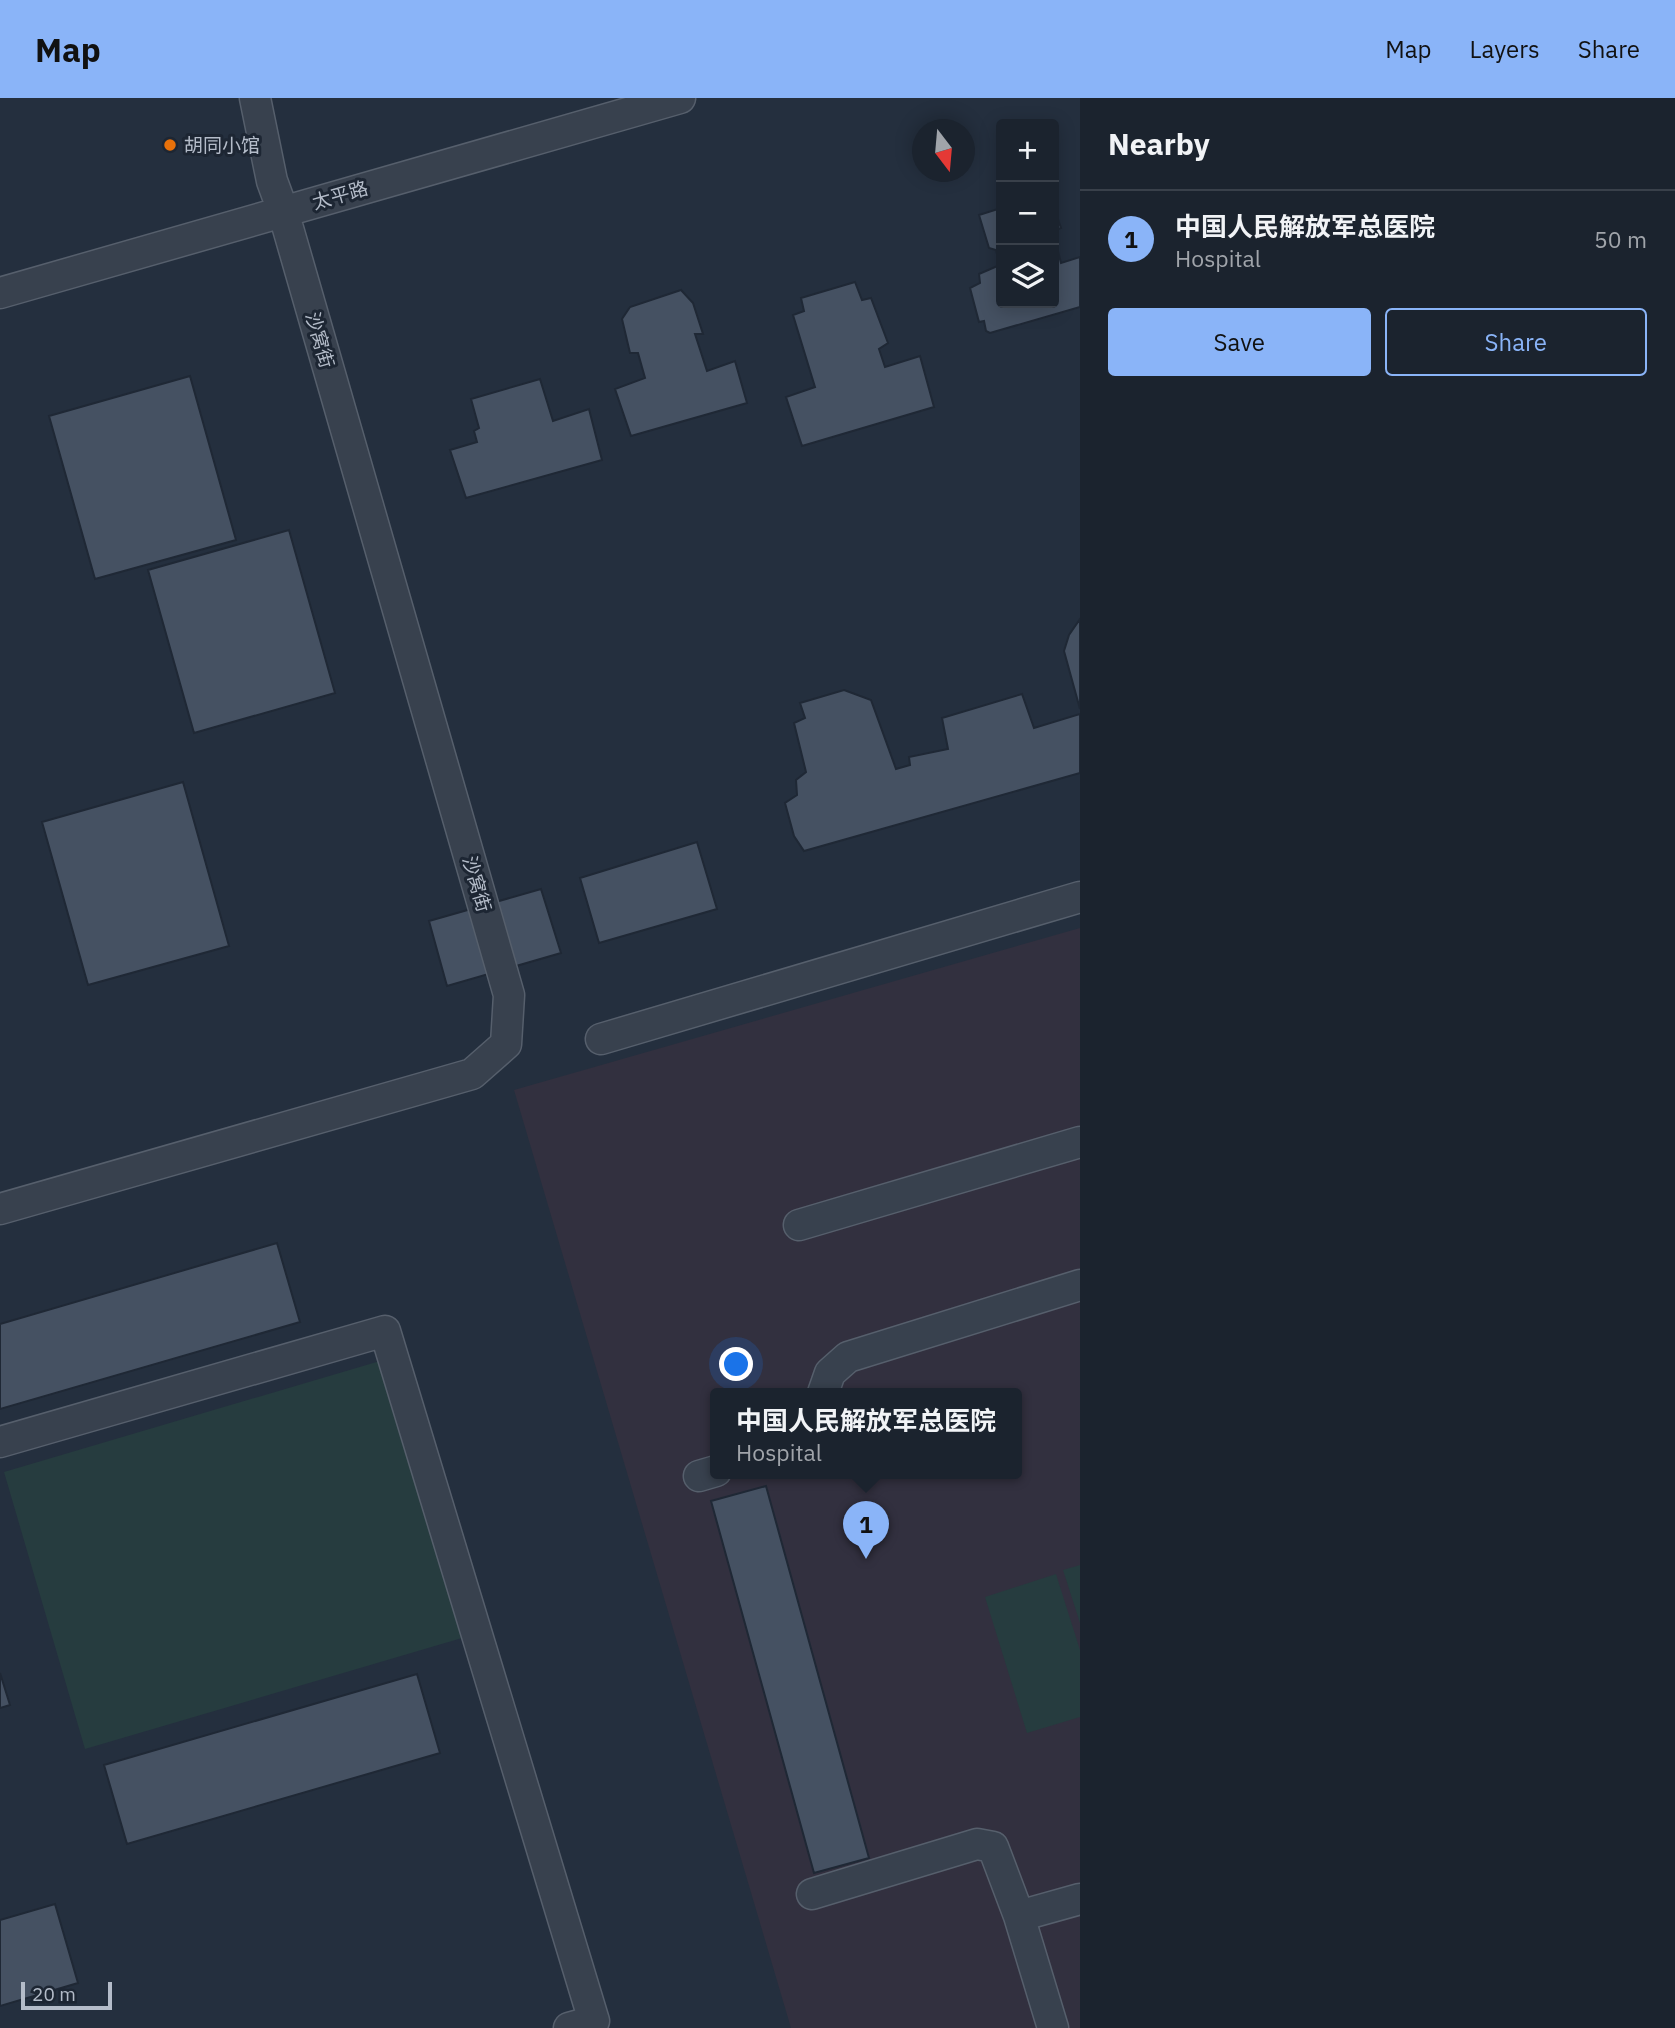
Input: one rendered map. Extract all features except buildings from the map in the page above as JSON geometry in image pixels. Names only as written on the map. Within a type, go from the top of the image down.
[{"type":"street","name":"沙窝街","points":[[0,1209],[472,1074],[506,1044],[509,995],[284,211],[272,181],[255,98]]},
{"type":"street","name":"太平路","points":[[0,293],[680,98]]},
{"type":"street","points":[[601,1039],[1080,897]]},
{"type":"street","points":[[799,1225],[1080,1142]]},
{"type":"street","points":[[825,1388],[830,1373],[848,1357],[1080,1285]]},
{"type":"street","points":[[0,1442],[385,1331],[594,2021],[569,2028]]},
{"type":"street","points":[[811,1894],[977,1844],[993,1847],[1019,1916],[1053,2028]]},
{"type":"street","points":[[1019,1916],[1080,1899]]},
{"type":"shaded area","points":[[1080,928],[1080,2028],[791,2028],[514,1090]]},
{"type":"green space","points":[[380,1361],[462,1638],[85,1749],[4,1472]]},
{"type":"green space","points":[[1080,1565],[1080,1623],[1063,1570]]},
{"type":"green space","points":[[1056,1574],[1080,1650],[1080,1717],[1027,1733],[985,1597]]},
{"type":"place","name":"胡同小馆","points":[[170,145]]},
{"type":"place","name":"中国人民解放军总医院","points":[[866,1559]]}]
